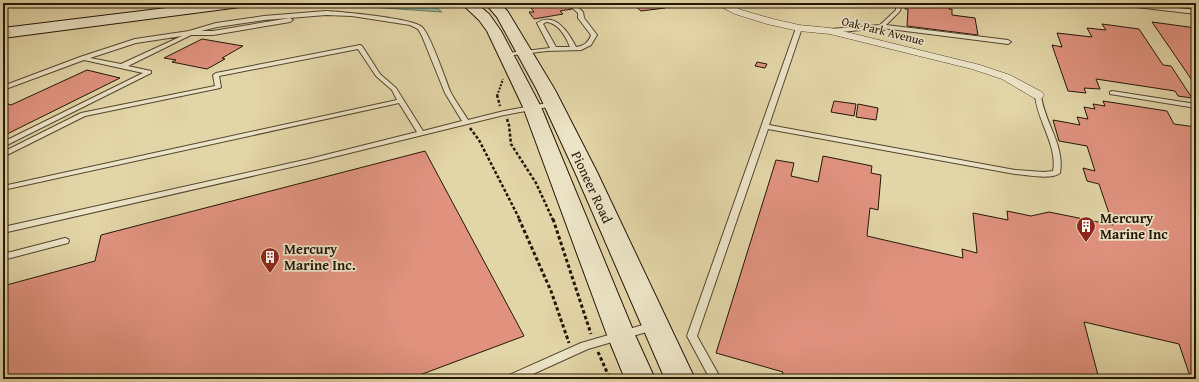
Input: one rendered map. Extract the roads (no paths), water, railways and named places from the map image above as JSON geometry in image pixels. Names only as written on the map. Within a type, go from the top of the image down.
[{"type":"main road","points":[[3,31],[191,3]]},
{"type":"main road","points":[[3,31],[240,3]]},
{"type":"main road","name":"Pioneer Road","points":[[468,3],[486,19],[512,61],[543,106],[656,325],[680,379]]},
{"type":"main road","name":"Pioneer Road","points":[[501,4],[512,61]]},
{"type":"main road","name":"Pioneer Road","points":[[543,106],[621,335],[640,379]]},
{"type":"street","name":"Oak Park Avenue","points":[[719,3],[753,17],[799,28],[830,31],[976,67],[1006,77],[1038,95]]},
{"type":"lane","points":[[512,61],[554,49],[574,49],[588,45],[594,35],[581,18],[581,13],[570,3]]},
{"type":"lane","points":[[882,26],[898,10],[899,3]]},
{"type":"lane","points":[[1135,3],[1136,5],[1196,12]]},
{"type":"lane","points":[[3,88],[81,58],[135,41],[190,33],[213,33],[326,13],[346,14],[395,20],[420,28],[425,36],[448,93],[466,122]]},
{"type":"lane","points":[[554,49],[540,23],[552,21],[559,25],[574,49]]},
{"type":"lane","points":[[830,31],[882,26],[1008,42]]},
{"type":"lane","points":[[716,379],[692,336],[799,28]]},
{"type":"lane","points":[[123,66],[190,33]]},
{"type":"lane","points":[[3,155],[83,114],[218,87],[216,74],[360,47],[378,75],[394,89],[421,134]]},
{"type":"lane","points":[[3,145],[149,72],[81,58]]},
{"type":"lane","points":[[1112,93],[1196,106]]},
{"type":"lane","points":[[765,126],[1016,172],[1044,174],[1056,173],[1059,165],[1038,104],[1038,95]]},
{"type":"lane","points":[[3,188],[400,101]]},
{"type":"lane","points":[[3,230],[309,161],[504,113],[543,106]]},
{"type":"lane","points":[[3,257],[65,241]]},
{"type":"lane","points":[[511,379],[594,343],[656,325]]},
{"type":"water","points":[[362,3],[427,3],[442,12],[355,6]]},
{"type":"place","name":"Mercury Marine Inc","points":[[1086,243]]},
{"type":"place","name":"Mercury Marine Inc.","points":[[270,274]]}]
